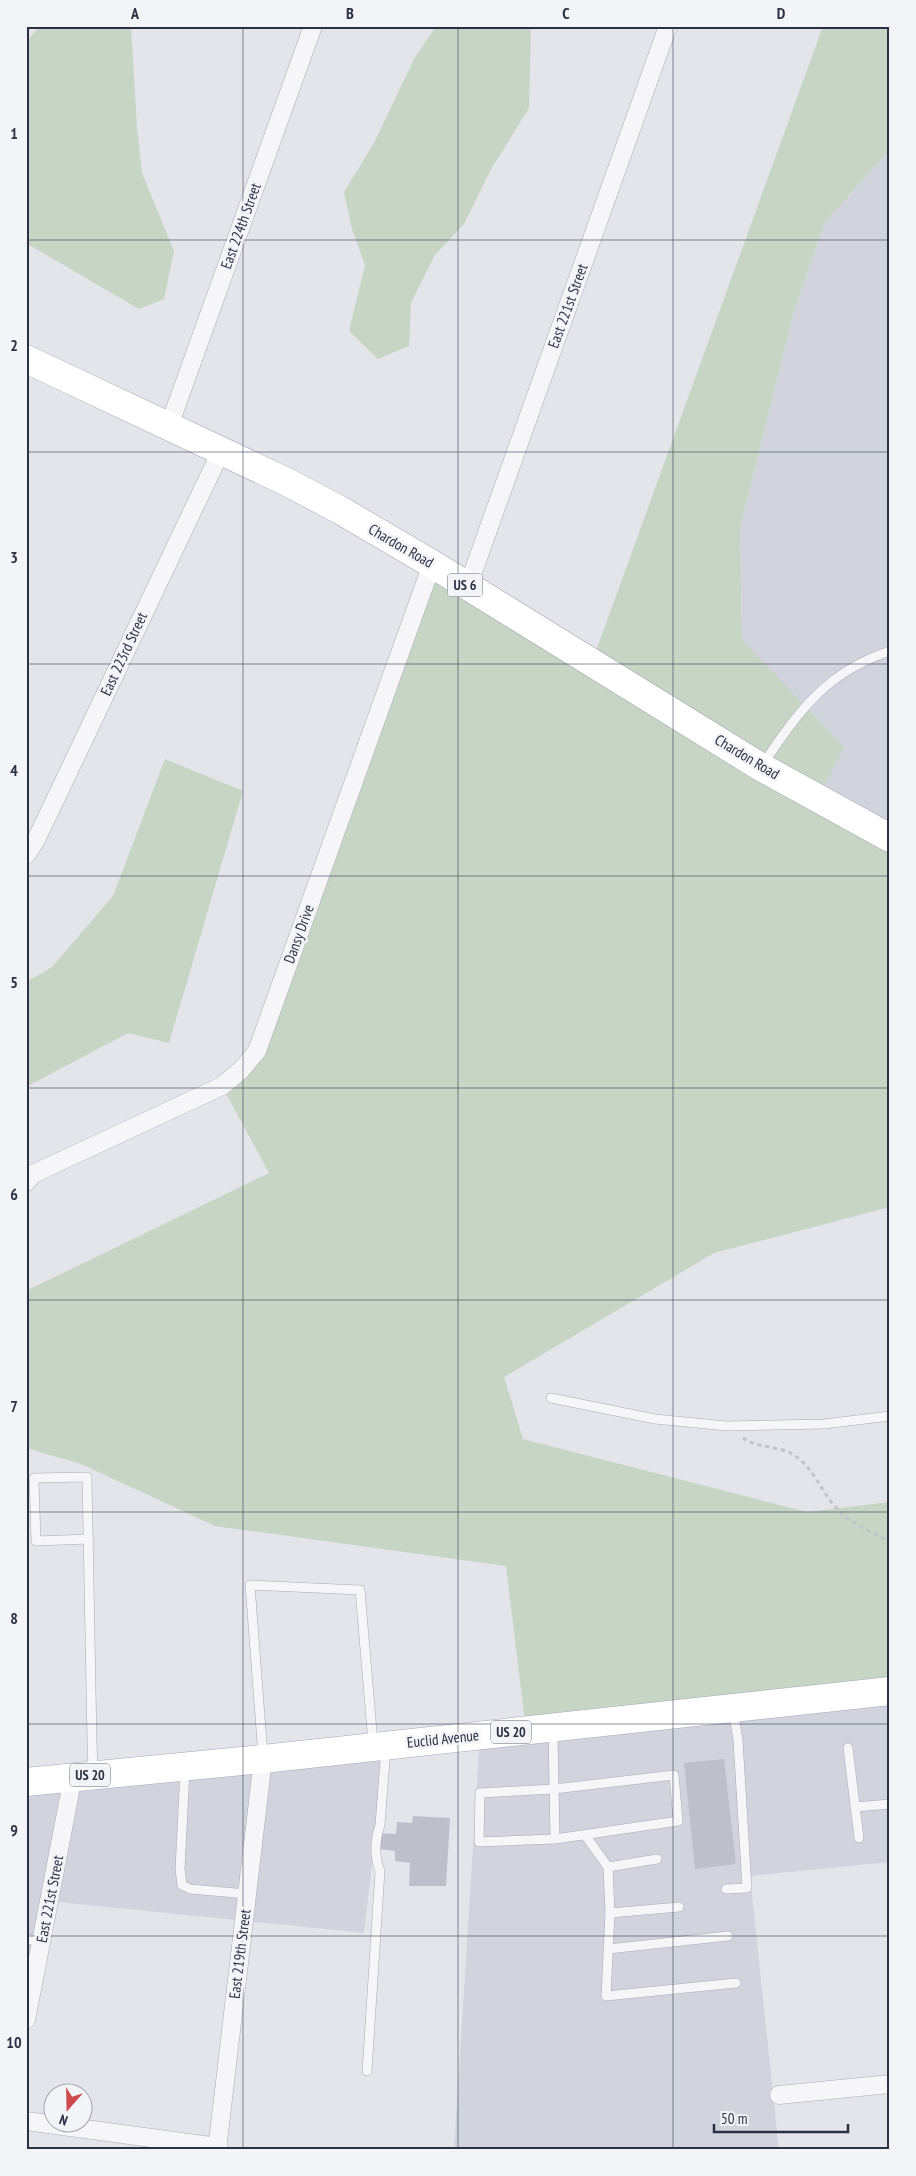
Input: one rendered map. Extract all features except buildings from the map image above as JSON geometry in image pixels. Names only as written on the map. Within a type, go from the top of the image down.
[{"type":"main road","name":"Chardon Road","points":[[26,359],[221,451],[340,510],[432,564],[761,766],[890,838]]},
{"type":"main road","name":"Euclid Avenue","points":[[26,1782],[263,1759],[890,1691]]},
{"type":"street","name":"East 224th Street","points":[[169,426],[313,26]]},
{"type":"street","name":"East 221st Street","points":[[468,586],[668,26]]},
{"type":"street","name":"East 223rd Street","points":[[26,855],[40,831],[221,451]]},
{"type":"street","name":"Dansy Drive","points":[[26,1182],[33,1174],[222,1086],[258,1051],[432,564]]},
{"type":"street","name":"East 219th Street","points":[[217,2148],[263,1759]]},
{"type":"street","name":"East 221st Street","points":[[26,2020],[34,1940],[83,1776]]},
{"type":"street","points":[[779,2095],[890,2084]]},
{"type":"street","points":[[26,2121],[217,2148]]},
{"type":"lane","points":[[761,766],[796,715],[825,686],[852,667],[870,658],[890,652]]},
{"type":"lane","points":[[552,1398],[654,1419],[727,1426],[824,1424],[890,1416]]},
{"type":"lane","points":[[83,1776],[88,1538],[87,1477],[34,1478],[36,1541],[88,1538]]},
{"type":"lane","points":[[263,1759],[250,1585],[360,1590],[380,1746],[380,1826],[377,1835],[376,1861],[380,1870],[367,2071]]},
{"type":"lane","points":[[726,1889],[747,1888],[738,1740],[733,1708]]},
{"type":"lane","points":[[553,1727],[555,1839]]},
{"type":"lane","points":[[848,1748],[859,1838]]},
{"type":"lane","points":[[185,1766],[180,1868],[182,1885],[190,1889],[247,1894]]},
{"type":"lane","points":[[674,1776],[678,1821],[585,1834],[555,1839],[479,1842],[480,1793],[554,1789],[674,1776]]},
{"type":"lane","points":[[855,1807],[890,1804]]},
{"type":"lane","points":[[585,1834],[608,1867],[610,1913],[606,1996],[736,1982]]},
{"type":"lane","points":[[608,1867],[657,1859]]},
{"type":"lane","points":[[610,1913],[679,1907]]},
{"type":"lane","points":[[608,1949],[728,1936]]},
{"type":"path","points":[[740,1431],[742,1438],[748,1443],[774,1447],[792,1454],[808,1466],[833,1505],[849,1519],[890,1542]]},
{"type":"shaded area","points":[[890,149],[890,838],[817,799],[742,640],[740,528],[793,315],[825,222]]},
{"type":"shaded area","points":[[890,1691],[890,1862],[750,1876],[779,2150],[454,2150],[480,1735]]},
{"type":"shaded area","points":[[386,1745],[364,1933],[49,1901],[37,1961],[26,1959],[26,1782]]},
{"type":"green space","points":[[40,26],[131,26],[137,127],[142,173],[174,251],[164,299],[139,309],[26,243],[26,42]]},
{"type":"green space","points":[[436,26],[531,26],[529,108],[490,171],[464,224],[435,255],[411,303],[409,346],[378,359],[349,331],[365,265],[352,229],[344,192],[374,143],[414,59]]},
{"type":"green space","points":[[823,26],[890,26],[890,149],[825,222],[793,315],[740,528],[742,640],[844,747],[817,799],[890,838],[890,1207],[714,1253],[504,1377],[523,1439],[807,1512],[890,1502],[890,1691],[526,1730],[506,1566],[215,1526],[81,1464],[26,1448],[26,1291],[269,1173],[222,1086],[241,1070],[432,564],[592,662]]},
{"type":"green space","points":[[165,759],[243,791],[169,1043],[128,1033],[26,1087],[26,982],[52,967],[113,896]]}]
